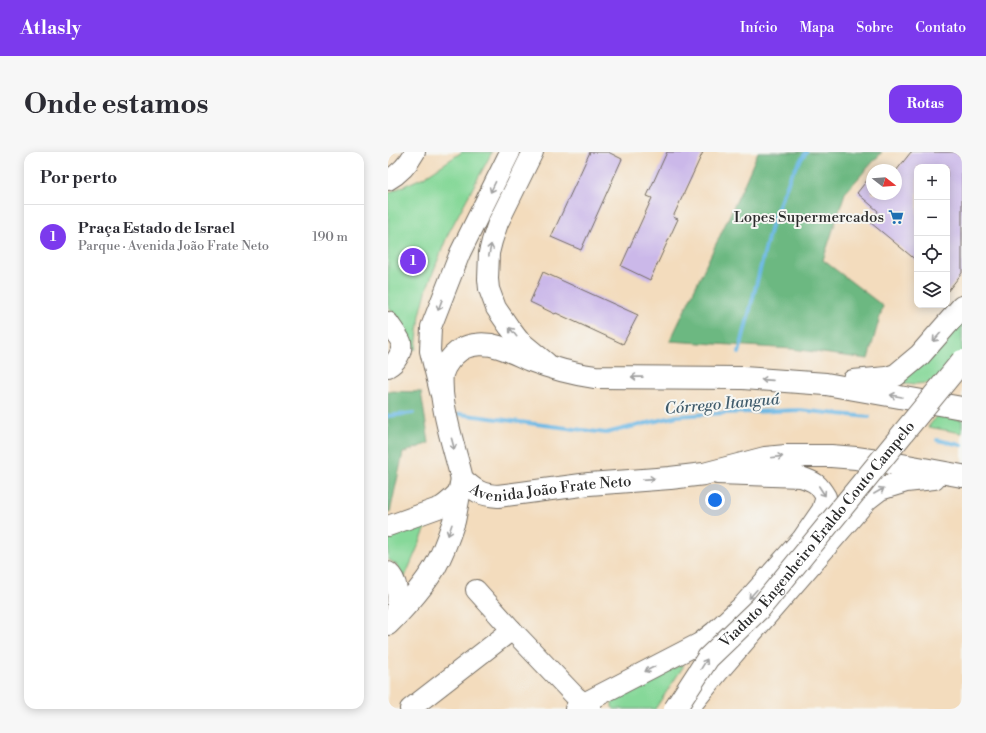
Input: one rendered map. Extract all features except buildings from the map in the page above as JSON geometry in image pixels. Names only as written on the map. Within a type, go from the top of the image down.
[{"type":"main road","points":[[826,384],[887,378],[896,375],[920,355],[962,307]]},
{"type":"main road","points":[[444,409],[441,384],[442,375],[445,368],[456,353],[464,347],[472,345],[497,346],[552,367],[595,377],[743,378],[826,384],[962,408]]},
{"type":"main road","name":"Viaduto Engenheiro Eraldo Couto Campelo","points":[[675,709],[708,658],[761,607],[962,361]]},
{"type":"main road","name":"Avenida João Frate Neto","points":[[444,409],[461,484],[470,486],[487,495],[498,496],[590,484],[704,474],[765,458],[803,455],[856,458],[892,463],[962,478]]},
{"type":"main road","points":[[687,709],[867,499],[880,489],[906,481],[933,478],[962,478]]},
{"type":"main road","points":[[392,620],[423,584],[435,566],[446,544],[454,521],[461,484]]},
{"type":"street","points":[[388,180],[394,177],[411,159],[415,152]]},
{"type":"street","name":"Avenida João Frate Neto","points":[[444,409],[430,351],[431,327],[460,253],[510,152]]},
{"type":"street","points":[[533,152],[498,223],[489,253],[488,279],[489,289],[496,308],[509,327],[519,340],[552,367]]},
{"type":"street","points":[[388,322],[400,342],[401,350],[393,362]]},
{"type":"street","points":[[476,590],[512,630],[576,696],[583,707],[700,643],[730,618],[802,539],[822,510],[826,497],[820,486],[812,481],[800,477],[704,474]]},
{"type":"street","points":[[388,526],[447,504],[453,498],[461,484]]},
{"type":"street","points":[[388,572],[395,581],[398,592],[392,620]]},
{"type":"street","points":[[410,709],[512,630]]},
{"type":"green space","points":[[462,152],[492,152],[448,234],[427,288],[420,315],[416,349],[410,350],[403,329],[388,305],[388,193],[424,177]]},
{"type":"green space","points":[[758,152],[882,152],[871,164],[866,164],[866,170],[845,193],[823,260],[883,306],[868,359],[792,349],[670,341]]},
{"type":"green space","points":[[962,315],[962,352],[939,382],[915,384],[897,382]]},
{"type":"green space","points":[[388,391],[421,392],[429,443],[403,453],[390,512],[388,513]]},
{"type":"green space","points":[[938,415],[962,420],[962,433],[928,427]]},
{"type":"green space","points":[[429,521],[404,579],[397,565],[388,559],[388,534]]},
{"type":"green space","points":[[682,664],[683,667],[655,709],[614,709],[612,707],[612,703],[615,699]]},
{"type":"waterway","points":[[739,353],[772,222],[791,175],[806,152]]},
{"type":"waterway","name":"Córrego Itanguá","points":[[459,414],[606,433],[677,416],[724,413],[799,410],[869,417]]},
{"type":"waterway","name":"Córrego Itanguá","points":[[388,416],[413,413]]},
{"type":"waterway","name":"Córrego Itanguá","points":[[937,440],[962,445]]},
{"type":"place","name":"Lopes Supermercados","points":[[896,217]]},
{"type":"place","name":"Praça Estado de Israel","points":[[413,261]]}]
